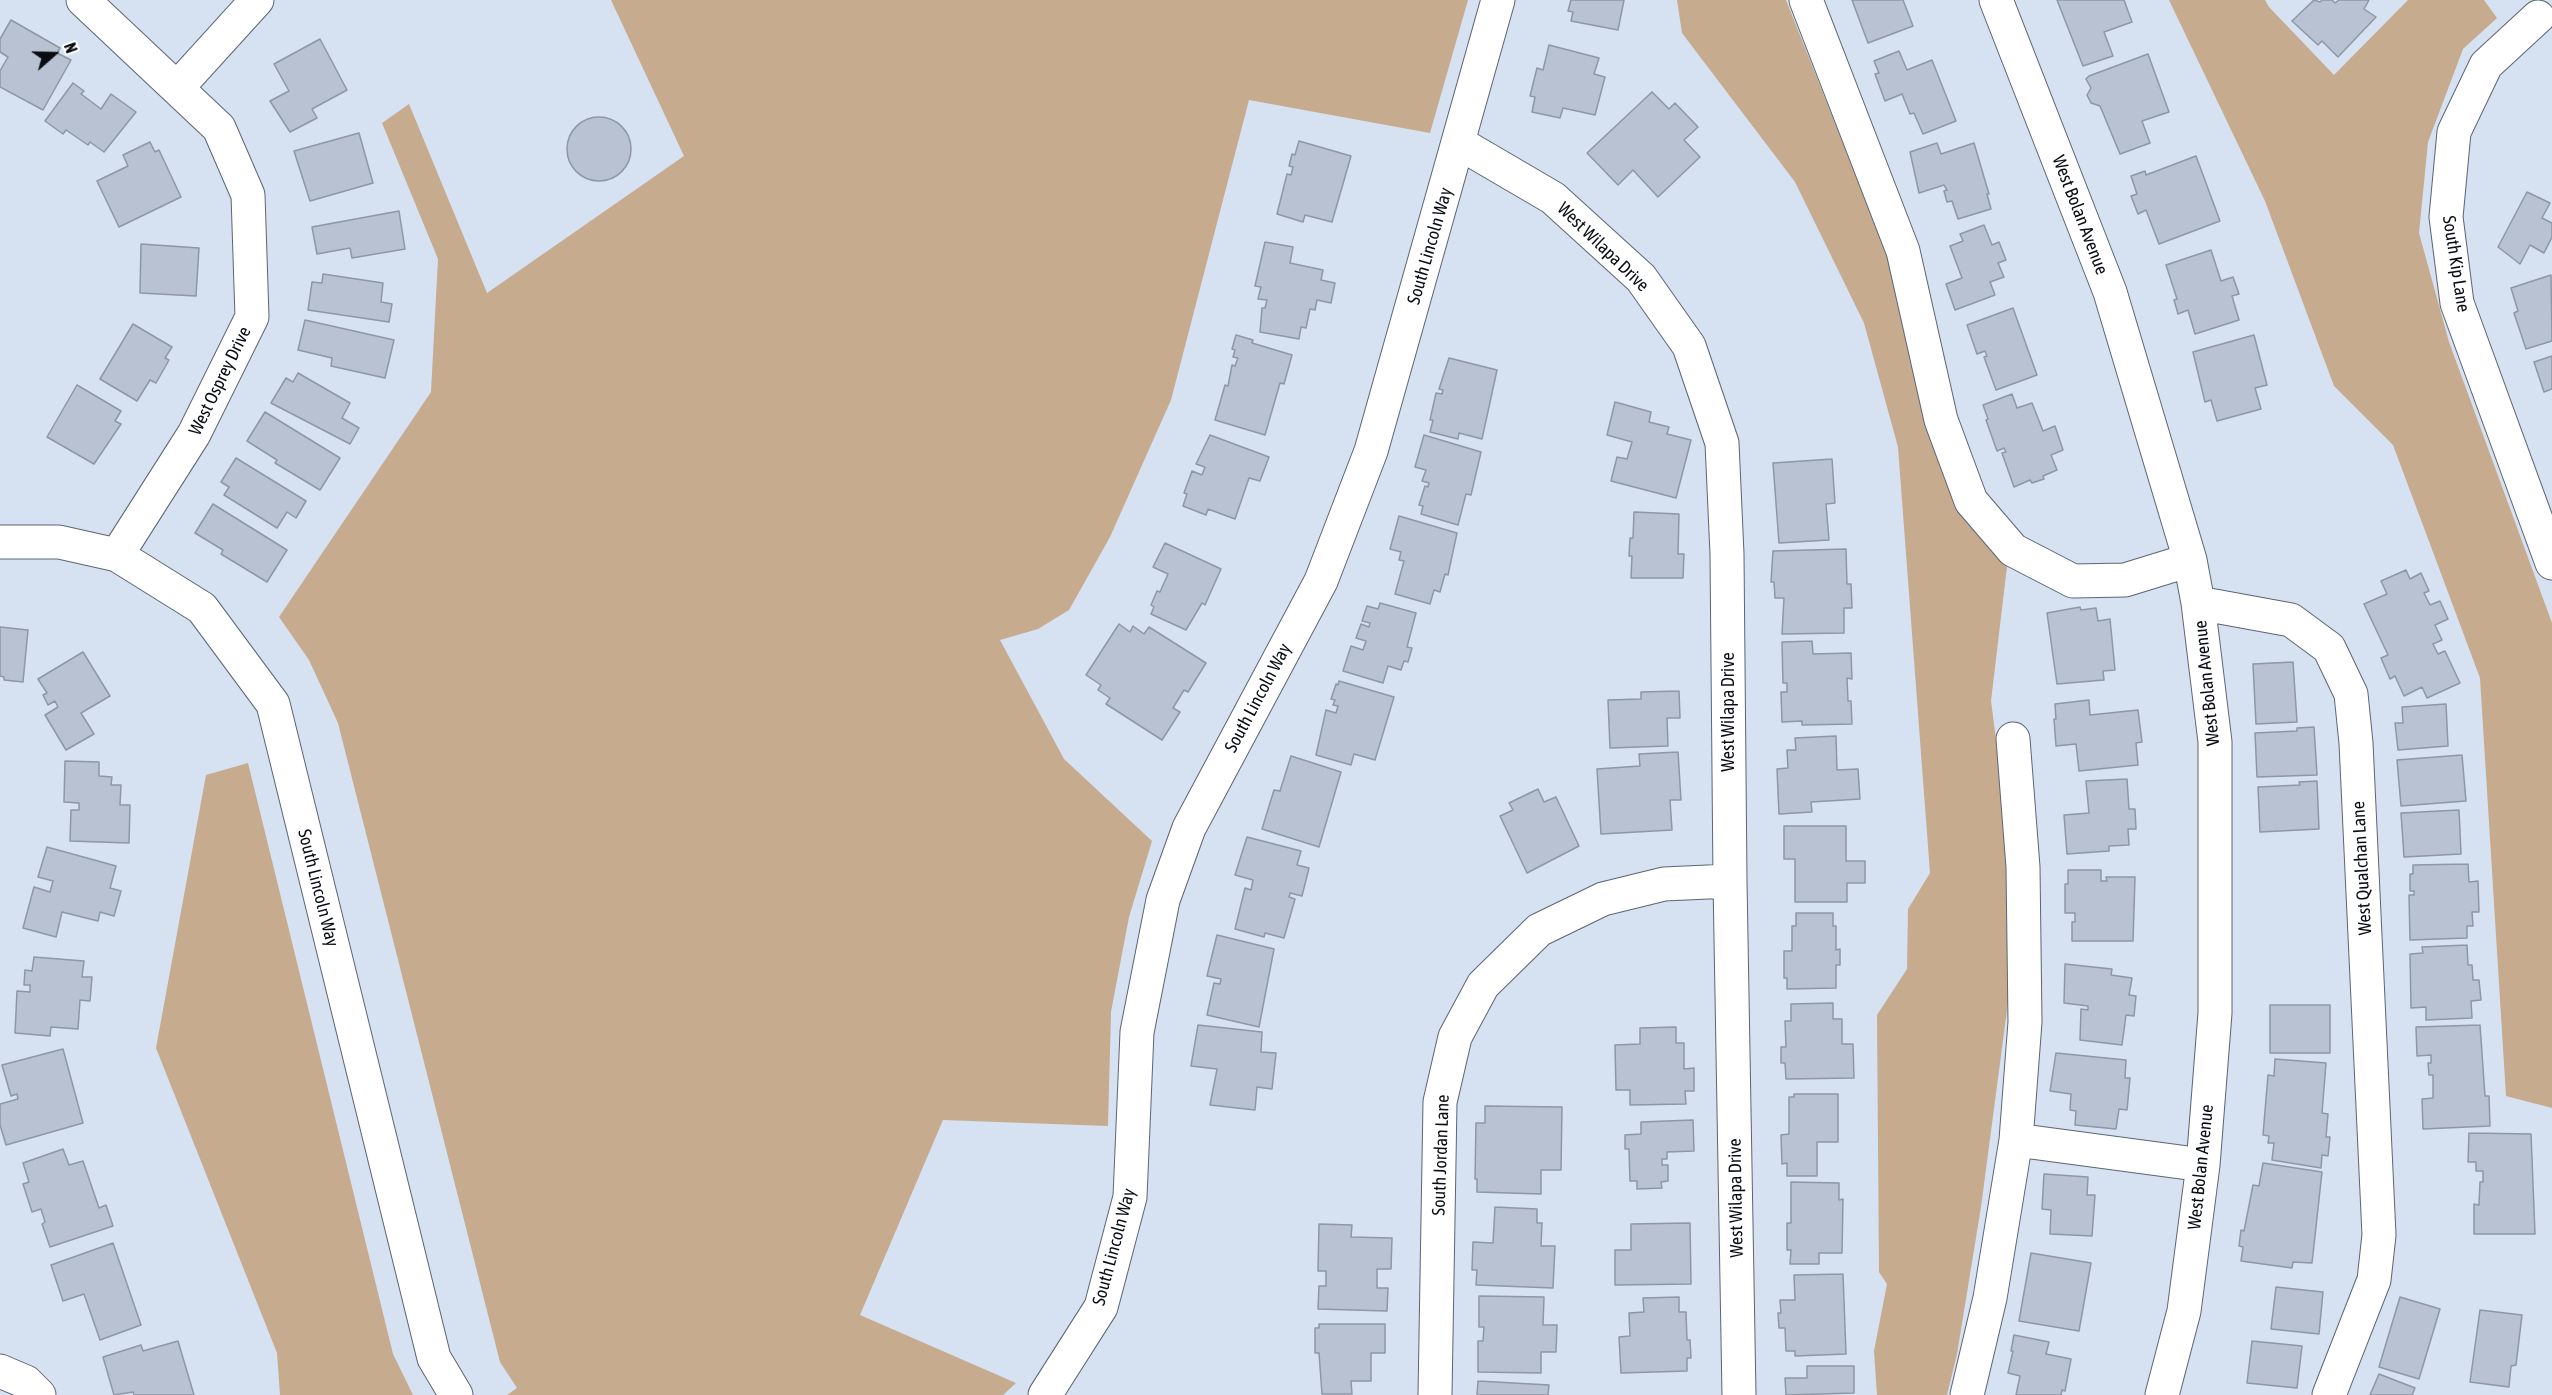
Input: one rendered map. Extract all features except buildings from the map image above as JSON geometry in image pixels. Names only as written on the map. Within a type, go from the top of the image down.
[{"type":"street","name":"West Osprey Drive","points":[[83,0],[219,128],[248,195],[252,317],[194,434],[117,555]]},
{"type":"street","points":[[177,88],[257,0]]},
{"type":"street","name":"South Lincoln Way","points":[[1045,1395],[1101,1307],[1130,1197],[1137,1032],[1163,900],[1189,828],[1321,581],[1371,451],[1498,0]]},
{"type":"street","points":[[1806,0],[1903,251],[1941,420],[1971,501],[2013,550],[2073,581],[2125,580],[2190,560]]},
{"type":"street","name":"West Bolan Avenue","points":[[1996,0],[2110,292],[2190,560],[2198,603],[2216,742],[2215,1013],[2203,1165],[2184,1311],[2162,1395]]},
{"type":"street","name":"South Kip Lane","points":[[2539,19],[2486,65],[2454,132],[2446,217],[2457,303],[2552,563]]},
{"type":"street","name":"West Wilapa Drive","points":[[1459,143],[1553,198],[1641,278],[1689,346],[1722,442],[1727,554],[1739,1395]]},
{"type":"street","name":"South Lincoln Way","points":[[0,542],[59,542],[117,555],[202,608],[273,704],[434,1358],[456,1395]]},
{"type":"street","name":"West Qualchan Lane","points":[[2198,603],[2291,620],[2329,648],[2351,694],[2357,755],[2379,1235],[2374,1280],[2329,1395]]},
{"type":"street","points":[[1967,1395],[1990,1298],[2016,1140],[2025,1022],[2023,867],[2013,739]]},
{"type":"street","name":"South Jordan Lane","points":[[1435,1395],[1440,1102],[1455,1037],[1483,985],[1539,930],[1603,899],[1664,884],[1730,881]]},
{"type":"street","points":[[2016,1140],[2203,1165]]},
{"type":"street","points":[[0,1371],[26,1382],[39,1395]]},
{"type":"shaded area","points":[[611,0],[1468,0],[1430,133],[1249,100],[1171,400],[1110,537],[1069,610],[1038,629],[1000,640],[1064,759],[1152,841],[1129,917],[1111,1012],[1108,1126],[943,1120],[860,1315],[1016,1383],[1003,1395],[507,1395],[517,1388],[500,1362],[338,723],[309,660],[279,617],[431,392],[438,259],[382,123],[409,104],[487,293],[684,156]]},
{"type":"shaded area","points":[[1677,0],[1786,0],[2008,558],[1991,701],[2006,816],[2009,995],[1981,1207],[1957,1354],[1947,1395],[1877,1395],[1874,1351],[1887,1284],[1879,1272],[1877,1015],[1907,969],[1908,909],[1930,873],[1898,447],[1864,323],[1795,182],[1682,33]]},
{"type":"shaded area","points":[[2169,0],[2265,0],[2334,75],[2408,0],[2484,0],[2497,18],[2463,49],[2428,142],[2419,233],[2449,342],[2552,623],[2552,1108],[2506,1096],[2480,678],[2393,445],[2334,386],[2265,201]]},
{"type":"shaded area","points":[[248,763],[393,1354],[413,1395],[280,1395],[277,1353],[156,1048],[206,775]]}]
